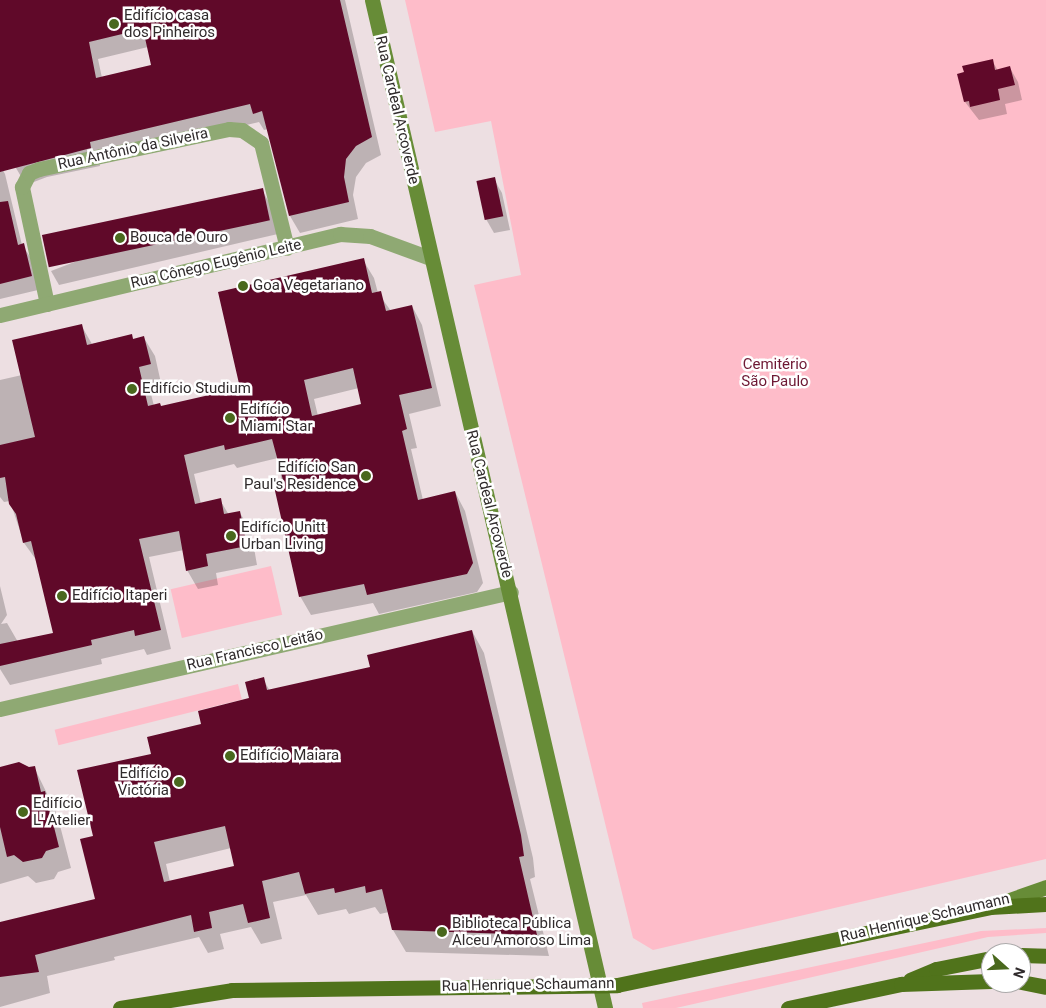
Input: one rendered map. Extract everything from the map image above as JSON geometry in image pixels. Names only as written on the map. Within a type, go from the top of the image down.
[{"type":"main road","name":"Rua Cardeal Arcoverde","points":[[372,0],[430,258],[511,592],[605,1008]]},
{"type":"main road","name":"Rua Henrique Schaumann","points":[[120,1008],[232,990],[600,986],[990,907],[1046,888]]},
{"type":"main road","points":[[990,907],[1046,904]]},
{"type":"main road","points":[[1031,955],[1046,956]]},
{"type":"main road","points":[[901,984],[936,969],[981,960]]},
{"type":"main road","points":[[788,1008],[901,984],[981,981]]},
{"type":"main road","points":[[1031,984],[1046,987]]},
{"type":"street","name":"Rua Antônio da Silveira","points":[[47,304],[22,187],[29,173],[39,169],[229,129],[242,130],[261,143],[287,248]]},
{"type":"street","name":"Rua Cônego Eugênio Leite","points":[[0,315],[354,234],[370,236],[430,258]]},
{"type":"street","name":"Rua Francisco Leitão","points":[[0,709],[511,592]]},
{"type":"green space","name":"Cemitério São Paulo","points":[[405,0],[1046,0],[1046,859],[653,950],[633,938],[474,285],[521,275],[491,121],[435,132]]},
{"type":"green space","points":[[271,566],[282,615],[182,638],[171,589]]},
{"type":"green space","points":[[238,684],[242,700],[58,745],[55,730]]},
{"type":"green space","points":[[1046,928],[1046,933],[988,937],[676,1008],[643,1008],[642,1003],[981,931]]},
{"type":"building","points":[[0,0],[340,0],[372,137],[356,146],[346,159],[344,177],[349,202],[289,216],[262,111],[253,114],[250,104],[90,142],[91,148],[0,172]],"holes":[[[143,29],[151,65],[96,78],[89,42]]]},
{"type":"building","points":[[993,59],[995,70],[1010,66],[1015,85],[998,89],[1000,100],[970,107],[969,101],[964,102],[957,74],[964,72],[962,66]]},
{"type":"building","points":[[495,177],[503,216],[485,220],[476,181]]},
{"type":"building","points":[[263,188],[270,220],[49,267],[42,235]]},
{"type":"building","points":[[8,201],[18,245],[24,243],[32,276],[0,284],[0,202]]},
{"type":"building","points":[[364,258],[372,293],[381,291],[386,311],[412,305],[432,388],[399,395],[407,429],[402,431],[418,500],[455,491],[473,563],[467,574],[367,595],[364,584],[299,597],[273,482],[283,480],[272,439],[225,450],[224,445],[184,455],[195,504],[221,498],[224,514],[240,511],[247,546],[206,554],[208,566],[186,571],[179,531],[139,539],[161,630],[135,636],[134,630],[91,640],[92,645],[0,666],[0,644],[53,633],[31,541],[23,543],[16,514],[9,504],[5,477],[0,478],[0,445],[35,437],[12,340],[82,324],[87,345],[132,334],[133,339],[144,336],[151,364],[139,367],[148,406],[160,403],[161,406],[240,388],[218,292]],"holes":[[[353,368],[361,404],[312,416],[304,380]]]},
{"type":"building","points":[[472,630],[521,835],[524,856],[519,857],[537,935],[392,930],[382,889],[366,893],[365,886],[335,893],[334,888],[305,894],[299,872],[262,881],[270,918],[248,923],[243,904],[209,912],[212,928],[194,932],[191,915],[35,955],[39,972],[0,977],[0,922],[95,899],[80,839],[93,836],[77,770],[151,754],[147,737],[201,724],[198,711],[249,698],[245,682],[264,677],[267,690],[370,667],[367,655]],"holes":[[[225,826],[234,866],[164,882],[154,842]]]},
{"type":"building","name":"Edifício L' Atelier","points":[[19,762],[29,767],[35,766],[41,792],[45,791],[59,847],[46,851],[42,858],[23,862],[14,855],[7,857],[0,827],[0,767]]},
{"type":"place","name":"Edifício casa dos Pinheiros","points":[[114,24]]},
{"type":"place","name":"Bouca de Ouro","points":[[120,238]]},
{"type":"place","name":"Goa Vegetariano","points":[[243,286]]},
{"type":"place","name":"Edifício Studium","points":[[132,389]]},
{"type":"place","name":"Edifício Miami Star","points":[[230,418]]},
{"type":"place","name":"Edifício San Paul's Residence","points":[[366,476]]},
{"type":"place","name":"Edifício Unitt Urban Living","points":[[231,536]]},
{"type":"place","name":"Edifício Itaperi","points":[[62,596]]},
{"type":"place","name":"Edifício Maiara","points":[[230,756]]},
{"type":"place","name":"Edifício Victória","points":[[179,782]]},
{"type":"place","name":"Edifício L' Atelier","points":[[23,812]]},
{"type":"place","name":"Biblioteca Pública Alceu Amoroso Lima","points":[[442,932]]}]
